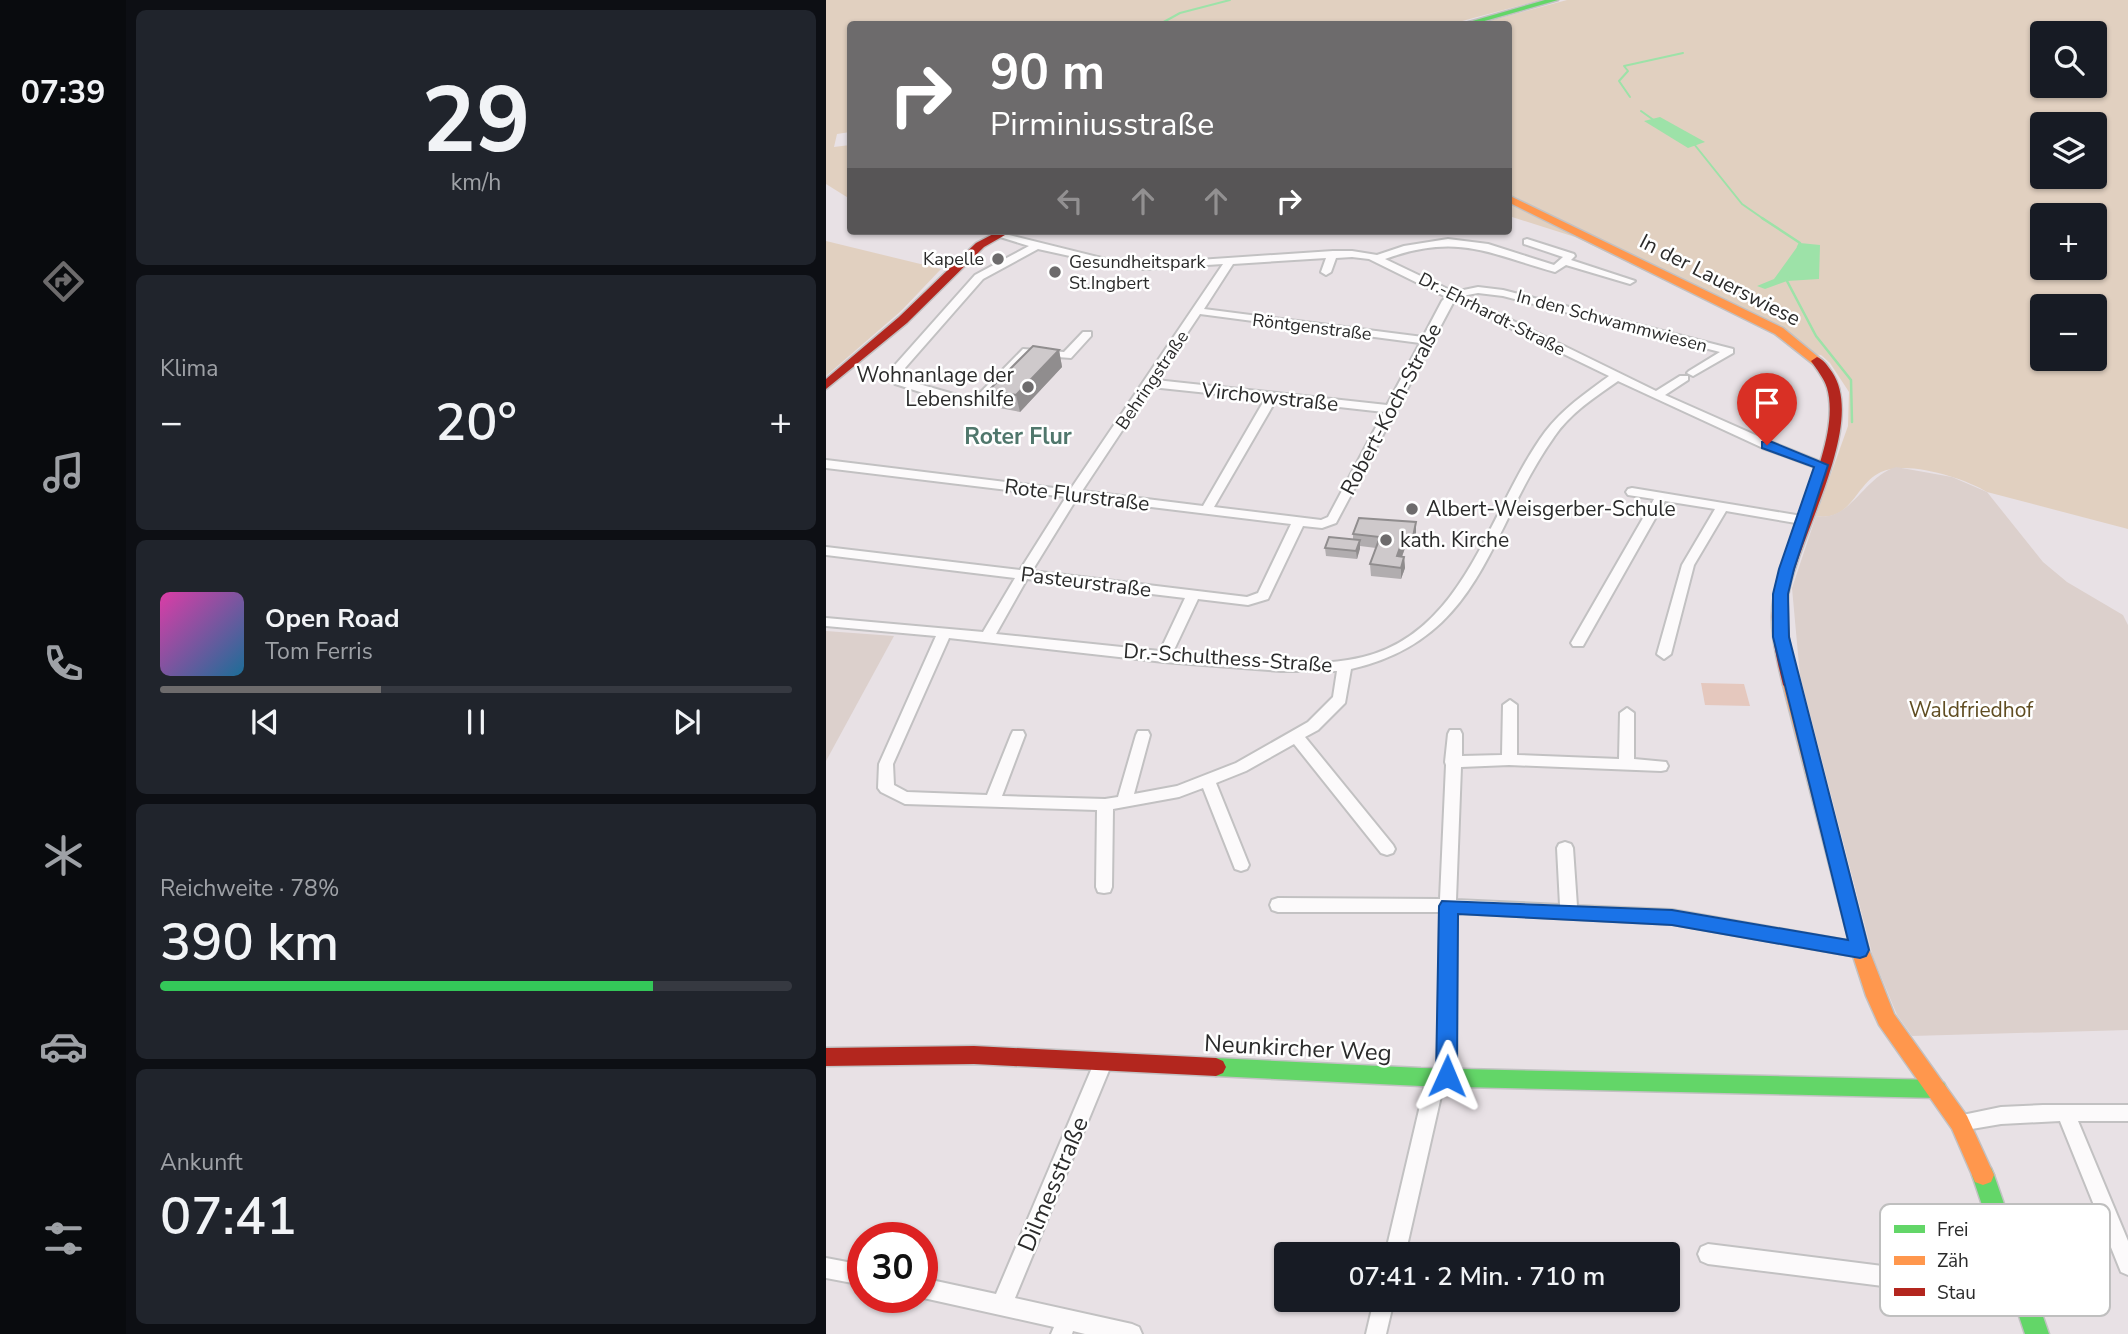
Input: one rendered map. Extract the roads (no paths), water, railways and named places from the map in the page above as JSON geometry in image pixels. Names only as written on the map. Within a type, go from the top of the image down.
[{"type":"street","points":[[1478,21],[1554,0]]},
{"type":"street","name":"In der Lauerswiese","points":[[1512,200],[1757,320],[1806,351],[1827,374],[1836,395],[1834,419],[1781,594],[1781,637],[1860,950],[1886,1019],[1960,1124],[1995,1204]]},
{"type":"street","points":[[826,385],[902,320],[973,251],[998,235]]},
{"type":"street","points":[[1010,235],[1037,246],[1129,266]]},
{"type":"street","points":[[1379,258],[1416,245],[1457,240],[1491,247],[1555,269],[1570,256],[1527,242]]},
{"type":"street","points":[[1037,246],[979,277],[899,367],[900,382],[964,400],[979,398],[1027,351],[1067,356],[1087,334]]},
{"type":"street","points":[[1326,272],[1333,254]]},
{"type":"street","name":"Dr.-Ehrhardt-Straße","points":[[1143,266],[1229,263],[1333,254],[1363,254],[1379,258],[1657,395],[1767,445],[1822,465]]},
{"type":"street","points":[[1566,262],[1630,281]]},
{"type":"street","name":"Behringstraße","points":[[987,638],[1022,573],[1229,263]]},
{"type":"street","name":"In den Schwammwiesen","points":[[1454,296],[1470,290],[1496,291],[1729,351],[1657,395]]},
{"type":"street","name":"Robert-Koch-Straße","points":[[1328,522],[1337,513],[1447,301],[1454,296]]},
{"type":"street","name":"Röntgenstraße","points":[[1198,311],[1426,341]]},
{"type":"street","name":"Dr.-Schulthess-Straße","points":[[826,622],[1164,657],[1345,666],[1374,658],[1407,643],[1445,612],[1482,560],[1549,435],[1568,413],[1617,376]]},
{"type":"street","name":"Virchowstraße","points":[[1149,383],[1391,410]]},
{"type":"street","points":[[1206,511],[1271,398]]},
{"type":"street","name":"Rote Flurstraße","points":[[826,464],[1298,522],[1328,522]]},
{"type":"street","points":[[1632,492],[1802,520]]},
{"type":"street","points":[[1578,643],[1661,498]]},
{"type":"street","points":[[1664,654],[1688,565],[1722,508]]},
{"type":"street","name":"Pasteurstraße","points":[[826,551],[1193,595],[1257,600],[1263,596],[1298,522]]},
{"type":"street","points":[[1164,657],[1193,595]]},
{"type":"street","points":[[944,634],[886,764],[886,788],[894,794],[916,800],[1105,805],[1208,782],[1314,726],[1340,699],[1345,666]]},
{"type":"street","points":[[1509,760],[1510,705]]},
{"type":"street","points":[[1626,764],[1627,713]]},
{"type":"street","points":[[1398,1242],[1441,1076],[1455,734]]},
{"type":"street","points":[[992,801],[1018,735]]},
{"type":"street","points":[[1124,802],[1143,735]]},
{"type":"street","points":[[1297,737],[1387,849]]},
{"type":"street","points":[[1452,762],[1509,760],[1661,766]]},
{"type":"street","points":[[1208,782],[1241,865]]},
{"type":"street","points":[[1104,887],[1105,805]]},
{"type":"street","points":[[1565,848],[1569,912]]},
{"type":"street","points":[[1278,905],[1448,906],[1672,917],[1860,950]]},
{"type":"street","name":"Neunkircher Weg","points":[[826,1057],[974,1055],[1103,1063],[1441,1076],[1937,1089]]},
{"type":"street","name":"Dilmesstraße","points":[[1002,1305],[1103,1063]]},
{"type":"street","points":[[2067,1113],[2104,1204]]},
{"type":"street","points":[[1960,1124],[1992,1115],[2128,1113]]},
{"type":"street","points":[[2110,1220],[2128,1265]]},
{"type":"street","points":[[1708,1254],[1880,1276]]},
{"type":"street","points":[[826,1268],[847,1272]]},
{"type":"street","points":[[938,1291],[1002,1305],[1064,1327],[1132,1334]]},
{"type":"street","points":[[1376,1334],[1381,1312]]},
{"type":"street","name":"In der Lauerswiese","points":[[2032,1316],[2037,1334]]},
{"type":"waterway","points":[[1165,21],[1180,13],[1230,0]]},
{"type":"waterway","points":[[1630,97],[1619,81],[1628,71],[1624,66],[1683,53]]},
{"type":"waterway","points":[[1641,111],[1655,121]]},
{"type":"waterway","points":[[1694,144],[1742,204],[1764,220]]},
{"type":"waterway","points":[[1764,220],[1800,243],[1798,247]]},
{"type":"waterway","points":[[1788,277],[1787,281],[1816,336],[1851,380],[1852,422]]},
{"type":"place","name":"Kapelle","points":[[998,259]]},
{"type":"place","name":"Gesundheitspark St.Ingbert","points":[[1055,272]]},
{"type":"place","name":"Wohnanlage der Lebenshilfe","points":[[1028,387]]},
{"type":"place","name":"Albert-Weisgerber-Schule","points":[[1412,509]]},
{"type":"place","name":"kath. Kirche","points":[[1386,540]]},
{"type":"district","name":"Roter Flur","points":[[1018,436]]},
{"type":"park label","name":"Waldfriedhof","points":[[1971,710]]}]
